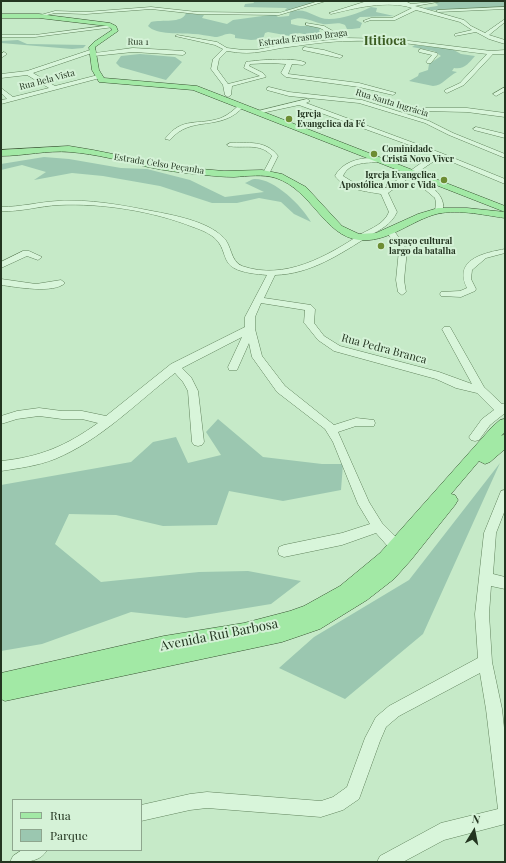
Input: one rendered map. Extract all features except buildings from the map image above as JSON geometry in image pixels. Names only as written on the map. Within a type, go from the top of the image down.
[{"type":"main road","points":[[1,16],[39,16],[98,22],[112,26],[116,29],[115,31],[92,47],[98,76],[106,81],[187,87],[257,112],[412,174],[505,209]]},
{"type":"main road","name":"Estrada Celso Peçanha","points":[[1,153],[48,149],[74,149],[187,171],[223,174],[267,173],[283,178],[298,186],[315,201],[333,223],[343,231],[361,237],[375,236],[390,231],[416,218],[439,211],[505,215]]},
{"type":"main road","name":"Avenida Rui Barbosa","points":[[1,682],[164,646],[244,632],[290,620],[310,612],[346,592],[386,558],[497,431],[504,414]]},
{"type":"main road","name":"Avenida Rui Barbosa","points":[[1,692],[282,633],[314,623],[361,594],[388,573],[405,555],[478,466],[505,440]]},
{"type":"street","points":[[39,16],[56,12],[90,13],[151,8],[197,13],[279,14],[324,1]]},
{"type":"street","points":[[364,1],[401,3],[415,7],[462,21],[486,35],[505,42]]},
{"type":"street","points":[[402,1],[415,7],[438,11],[505,8]]},
{"type":"street","points":[[365,21],[370,19],[393,19],[415,7],[441,1]]},
{"type":"street","points":[[331,13],[370,2]]},
{"type":"street","points":[[486,35],[505,20]]},
{"type":"street","points":[[308,24],[322,27],[344,40]]},
{"type":"street","points":[[2,36],[35,36],[112,26]]},
{"type":"street","points":[[457,35],[476,30]]},
{"type":"street","name":"Estrada Erasmo Braga","points":[[177,36],[217,44],[226,49],[249,52],[344,40],[379,40],[412,48],[491,53],[505,52]]},
{"type":"street","points":[[276,48],[316,50],[340,56]]},
{"type":"street","points":[[412,48],[434,53],[429,62]]},
{"type":"street","points":[[226,49],[216,59],[214,69],[226,85],[230,102]]},
{"type":"street","name":"Rua 1","points":[[1,76],[28,73],[93,53],[133,50],[183,53]]},
{"type":"street","points":[[447,91],[462,84],[491,53]]},
{"type":"street","points":[[228,91],[230,85],[263,77],[261,74],[246,67],[248,63],[271,61],[304,62]]},
{"type":"street","points":[[290,62],[284,73],[286,75],[359,85],[393,93]]},
{"type":"street","points":[[28,73],[54,88]]},
{"type":"street","name":"Rua Bela Vista","points":[[1,102],[98,76]]},
{"type":"street","name":"Rua Santa Ingrácia","points":[[269,89],[289,94],[360,101],[420,119],[505,156]]},
{"type":"street","points":[[1,90],[12,99]]},
{"type":"street","points":[[496,94],[505,90]]},
{"type":"street","points":[[257,112],[324,97]]},
{"type":"street","points":[[300,103],[439,154],[505,182]]},
{"type":"street","points":[[168,139],[173,131],[181,126],[223,118],[241,106]]},
{"type":"street","points":[[424,110],[467,110],[505,114]]},
{"type":"street","points":[[476,129],[505,136]]},
{"type":"street","points":[[230,145],[258,145],[269,149],[275,156],[267,173]]},
{"type":"street","points":[[379,160],[348,165],[344,167],[339,176],[354,186],[384,192],[439,154]]},
{"type":"street","points":[[412,174],[438,197],[440,203],[439,211]]},
{"type":"street","points":[[1,210],[18,210],[52,204],[73,203],[122,208],[167,216],[215,235],[223,242],[231,261],[236,266],[272,273],[300,270],[318,263],[358,241],[361,237],[372,233],[393,215],[393,210],[384,192]]},
{"type":"street","points":[[390,231],[403,250],[400,280],[402,292]]},
{"type":"street","points":[[444,294],[461,294],[472,289],[467,279],[468,269],[483,256],[505,251]]},
{"type":"street","points":[[1,265],[26,253],[38,257]]},
{"type":"street","points":[[272,273],[250,317],[250,329],[257,358],[261,365],[290,396],[321,419],[332,430],[352,473],[358,493],[378,527],[396,546]]},
{"type":"street","points":[[1,282],[36,287],[61,283]]},
{"type":"street","name":"Rua Pedra Branca","points":[[258,300],[308,307],[310,309],[309,323],[321,338],[337,349],[439,376],[460,385],[480,390]]},
{"type":"street","points":[[1,466],[35,460],[58,452],[88,436],[109,422],[176,367],[250,329]]},
{"type":"street","points":[[233,367],[250,329]]},
{"type":"street","points":[[447,329],[480,390],[504,414],[486,422],[475,437]]},
{"type":"street","points":[[176,367],[187,380],[193,391],[198,442]]},
{"type":"street","points":[[1,420],[17,415],[39,412],[62,415],[82,415],[109,422]]},
{"type":"street","points":[[332,430],[356,422],[370,423]]},
{"type":"street","points":[[503,505],[490,532],[482,614],[485,662],[494,709],[505,806]]},
{"type":"street","points":[[284,551],[329,542],[378,527]]},
{"type":"street","points":[[485,579],[505,582]]},
{"type":"street","points":[[142,813],[190,802],[207,800],[254,802],[321,809],[337,804],[353,793],[373,738],[381,722],[394,711],[485,662]]},
{"type":"street","points":[[386,862],[440,832],[505,816]]},
{"type":"street","points":[[19,862],[36,851]]},
{"type":"green space","points":[[253,1],[311,1],[313,3],[287,11],[285,10],[287,8],[244,7],[245,4],[254,3]]},
{"type":"green space","points":[[446,1],[503,1],[505,2],[505,7],[438,10],[424,8],[437,6],[438,5],[435,3]]},
{"type":"green space","points":[[371,7],[377,8],[376,12],[394,16],[360,17],[356,20],[362,23],[360,28],[352,29],[347,29],[345,25],[340,23],[323,24],[300,18],[291,20],[291,24],[300,26],[322,26],[319,30],[320,33],[314,36],[299,33],[290,36],[268,32],[265,33],[263,39],[251,40],[235,38],[235,35],[232,34],[215,37],[198,34],[163,32],[152,29],[148,26],[151,22],[155,21],[180,19],[186,13],[204,15],[202,18],[227,24],[233,20],[270,15],[276,15],[278,17],[289,16],[290,12],[296,11],[334,19],[351,15]]},
{"type":"green space","points":[[18,40],[27,44],[86,45],[83,48],[72,49],[1,43],[1,41]]},
{"type":"green space","points":[[415,45],[452,49],[461,54],[475,56],[463,67],[454,68],[452,71],[457,72],[442,83],[433,86],[409,81],[418,76],[419,73],[428,70],[429,64],[441,56],[434,51],[412,47]]},
{"type":"green space","points":[[140,54],[175,57],[182,62],[166,80],[120,67],[116,63],[121,56]]},
{"type":"green space","points":[[44,157],[69,159],[121,168],[147,169],[190,180],[225,197],[264,192],[245,183],[253,179],[262,180],[270,183],[287,194],[301,208],[311,222],[294,214],[281,202],[259,198],[237,203],[212,203],[160,186],[103,176],[72,173],[34,180],[46,172],[22,165],[1,170],[1,164]]},
{"type":"green space","points":[[218,419],[263,457],[322,464],[343,464],[341,490],[283,501],[229,491],[217,525],[163,526],[116,515],[69,514],[55,544],[101,582],[199,572],[248,571],[301,581],[271,604],[186,618],[131,612],[42,644],[1,651],[1,485],[131,462],[153,442],[176,437],[188,463],[221,455],[206,432]]},
{"type":"green space","points":[[500,463],[423,634],[345,699],[279,668],[314,637],[409,580]]},
{"type":"place","name":"Igreja Evangelica da Fé","points":[[289,119]]},
{"type":"place","name":"Cominidade Cristã Novo Viver","points":[[374,154]]},
{"type":"place","name":"Igreja Evangelica Apostólica Amor e Vida","points":[[444,180]]},
{"type":"place","name":"espaço cultural largo da batalha","points":[[381,246]]},
{"type":"district","name":"Ititioca","points":[[385,41]]}]
